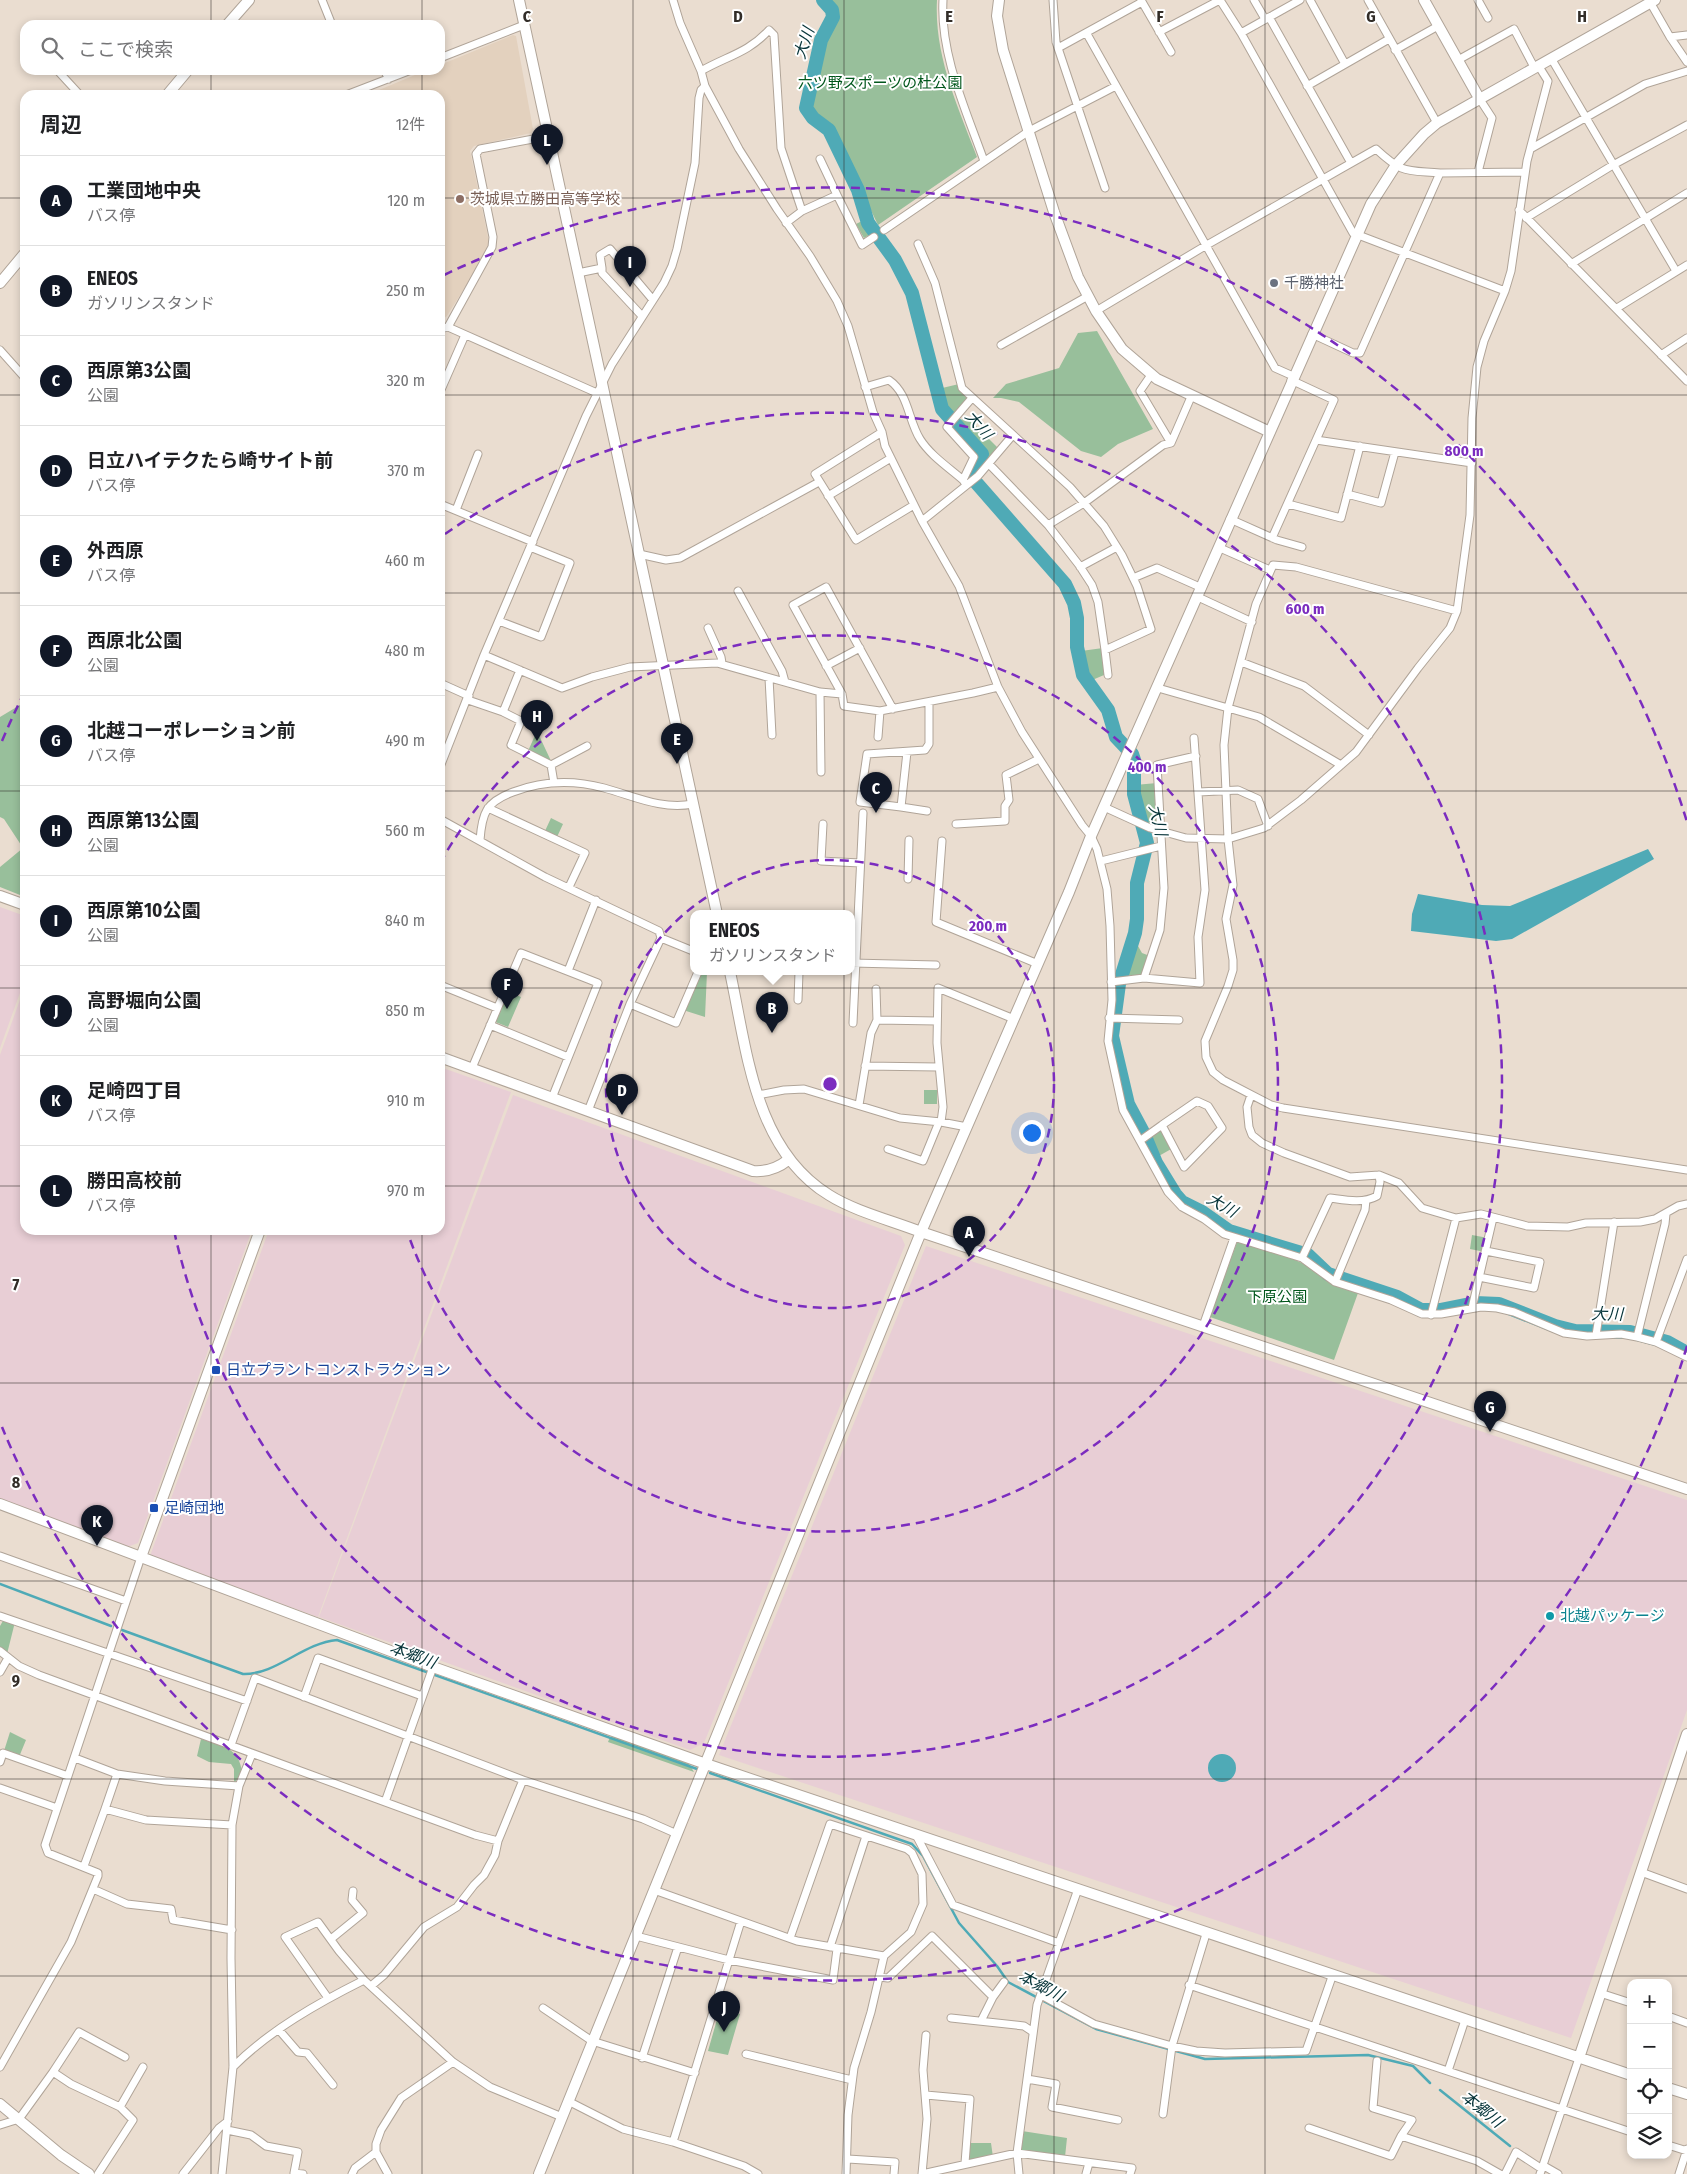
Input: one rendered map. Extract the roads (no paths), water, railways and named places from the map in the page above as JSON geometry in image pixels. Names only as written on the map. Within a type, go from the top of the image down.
[{"type":"street","points":[[231,20],[249,0]]},
{"type":"street","points":[[322,0],[330,20]]},
{"type":"street","points":[[519,0],[716,910]]},
{"type":"street","points":[[673,0],[705,86],[739,149],[810,256],[848,326],[885,446],[922,521],[959,586],[998,686],[1022,732],[1091,836],[1101,861],[1109,908],[1114,981],[1108,1041],[1123,1110],[1174,1201],[1182,1208],[1204,1219],[1224,1234],[1302,1257],[1335,1282],[1391,1300],[1422,1314],[1472,1308],[1497,1308],[1514,1312],[1564,1333],[1597,1332],[1657,1339],[1687,1357]]},
{"type":"street","points":[[943,0],[947,42],[954,77],[984,161]]},
{"type":"street","points":[[999,0],[997,16],[1003,50],[1054,212],[1078,277],[1096,311],[1122,348],[1157,380],[1270,432]]},
{"type":"street","points":[[1053,0],[1053,24],[1058,48],[1106,188]]},
{"type":"street","points":[[1159,32],[1217,0],[1241,32],[1353,233],[1505,291]]},
{"type":"street","points":[[1254,0],[1267,18],[1351,163]]},
{"type":"street","points":[[1241,32],[1300,0]]},
{"type":"street","points":[[1310,0],[1345,64]]},
{"type":"street","points":[[1368,0],[1437,124]]},
{"type":"street","points":[[1424,0],[1492,118],[1478,172]]},
{"type":"street","points":[[1478,0],[1488,18]]},
{"type":"street","points":[[1058,48],[1087,34],[1142,1],[1171,52]]},
{"type":"street","points":[[539,2174],[921,1232],[1038,964],[1104,806],[1220,548],[1230,519],[1270,432],[1292,378],[1371,204],[1395,166],[1424,134],[1437,124],[1479,98],[1653,1],[1670,37],[1687,62]]},
{"type":"street","points":[[445,56],[524,25]]},
{"type":"street","points":[[1395,50],[1438,26]]},
{"type":"street","points":[[1104,806],[1161,832],[1201,839],[1228,839],[1258,831],[1268,826],[1356,752],[1450,628],[1457,611],[1470,514],[1472,418],[1477,366],[1492,319],[1505,291],[1511,271],[1525,172],[1548,81],[1536,66],[1514,29],[1458,60]]},
{"type":"street","points":[[701,71],[740,54],[758,42],[769,30],[774,35],[781,148],[802,210]]},
{"type":"street","points":[[1087,34],[1275,368],[1334,400],[1272,538]]},
{"type":"street","points":[[1670,37],[1687,35]]},
{"type":"street","points":[[1307,86],[1389,39]]},
{"type":"street","points":[[1551,58],[1676,271]]},
{"type":"street","points":[[1532,148],[1645,84],[1687,71]]},
{"type":"street","points":[[62,75],[75,90]]},
{"type":"street","points":[[171,90],[184,75]]},
{"type":"street","points":[[387,75],[389,79]]},
{"type":"street","points":[[359,90],[399,75]]},
{"type":"street","points":[[445,756],[484,655],[602,382],[664,283],[677,250],[694,162],[699,98],[701,90],[705,86]]},
{"type":"street","points":[[884,230],[1029,131],[1116,86]]},
{"type":"street","points":[[1526,218],[1613,165],[1687,125]]},
{"type":"street","points":[[445,326],[492,247],[493,237],[476,154],[480,149],[549,136]]},
{"type":"street","points":[[1096,311],[1205,246],[1376,149],[1395,166],[1404,170],[1440,173],[1525,172]]},
{"type":"street","points":[[820,159],[862,245],[874,237]]},
{"type":"street","points":[[1312,334],[1354,353],[1360,353],[1440,173]]},
{"type":"street","points":[[1571,264],[1687,193]]},
{"type":"street","points":[[786,222],[802,210],[837,195]]},
{"type":"street","points":[[1519,210],[1687,381]]},
{"type":"street","points":[[918,244],[935,283],[962,388],[1084,502],[1104,526],[1133,578],[1152,629],[1105,650]]},
{"type":"street","points":[[642,316],[602,273],[600,255],[610,249],[653,300]]},
{"type":"street","points":[[0,283],[20,259]]},
{"type":"street","points":[[1617,308],[1687,264]]},
{"type":"street","points":[[578,273],[602,268]]},
{"type":"street","points":[[1001,344],[1088,296]]},
{"type":"street","points":[[445,328],[465,334],[597,393]]},
{"type":"street","points":[[445,380],[465,334]]},
{"type":"street","points":[[1661,354],[1687,338]]},
{"type":"street","points":[[0,350],[20,372]]},
{"type":"street","points":[[1151,375],[1140,391],[1171,443]]},
{"type":"street","points":[[866,387],[889,380],[895,384],[901,391],[918,437],[926,448],[964,482]]},
{"type":"street","points":[[1171,443],[1191,397]]},
{"type":"street","points":[[964,482],[974,457],[947,427],[972,398]]},
{"type":"street","points":[[882,432],[815,474],[856,540],[914,504]]},
{"type":"street","points":[[922,521],[964,482],[978,476],[1012,436]]},
{"type":"street","points":[[1316,440],[1472,464]]},
{"type":"street","points":[[1048,525],[1084,502],[1162,445],[1171,443]]},
{"type":"street","points":[[1288,504],[1341,518],[1360,446]]},
{"type":"street","points":[[1347,494],[1381,503],[1395,452]]},
{"type":"street","points":[[456,510],[478,454]]},
{"type":"street","points":[[828,496],[891,458]]},
{"type":"street","points":[[989,464],[1048,525],[1092,585],[1098,602],[1108,675]]},
{"type":"street","points":[[639,554],[666,560],[680,558],[819,482]]},
{"type":"street","points":[[445,506],[570,563],[540,637],[499,621]]},
{"type":"street","points":[[1230,519],[1272,538],[1302,547]]},
{"type":"street","points":[[1080,567],[1117,547]]},
{"type":"street","points":[[1220,548],[1270,570]]},
{"type":"street","points":[[1457,611],[1296,567],[1276,564],[1270,570],[1252,622],[1228,708],[1224,746],[1228,839],[1233,885],[1226,919],[1233,970],[1205,1040],[1208,1065],[1213,1072],[1251,1095],[1270,1105],[1282,1108],[1687,1170]]},
{"type":"street","points":[[1133,578],[1157,568],[1252,622]]},
{"type":"street","points":[[893,709],[826,587],[793,605],[842,694],[844,706],[880,711],[893,709],[929,702],[998,686]]},
{"type":"street","points":[[738,591],[782,671],[785,682]]},
{"type":"street","points":[[708,628],[722,663]]},
{"type":"street","points":[[826,666],[860,648]]},
{"type":"street","points":[[484,655],[562,688],[592,676],[630,667],[722,663],[820,692],[842,694]]},
{"type":"street","points":[[1241,662],[1304,686],[1369,735]]},
{"type":"street","points":[[503,712],[520,670]]},
{"type":"street","points":[[769,678],[772,735]]},
{"type":"street","points":[[445,686],[468,698],[521,720],[511,745],[551,765]]},
{"type":"street","points":[[1158,688],[1259,717],[1341,765]]},
{"type":"street","points":[[820,692],[821,772]]},
{"type":"street","points":[[927,811],[860,802],[867,754],[925,750],[929,744],[929,702]]},
{"type":"street","points":[[878,737],[880,711]]},
{"type":"street","points":[[1114,981],[1144,978],[1200,983],[1198,937],[1205,890],[1194,738]]},
{"type":"street","points":[[551,765],[587,746]]},
{"type":"street","points":[[901,807],[907,752]]},
{"type":"street","points":[[1144,978],[1160,930],[1164,888],[1158,846],[1161,832],[1157,765],[1196,756]]},
{"type":"street","points":[[956,824],[1005,821],[1005,806],[1009,800],[1006,775],[1040,759]]},
{"type":"street","points":[[551,765],[554,783]]},
{"type":"street","points":[[480,840],[483,814],[499,797],[538,784],[578,782],[656,804],[682,806],[693,804]]},
{"type":"street","points":[[1199,792],[1238,790],[1258,799],[1268,826]]},
{"type":"street","points":[[488,808],[585,853],[569,887]]},
{"type":"street","points":[[855,934],[863,813]]},
{"type":"street","points":[[445,822],[545,877],[659,931],[661,938],[630,1004],[588,1111]]},
{"type":"street","points":[[823,824],[821,861],[860,863]]},
{"type":"street","points":[[908,879],[909,840]]},
{"type":"street","points":[[942,841],[936,922],[1038,964]]},
{"type":"street","points":[[1101,861],[1158,846]]},
{"type":"street","points":[[0,896],[20,903]]},
{"type":"street","points":[[568,971],[596,900]]},
{"type":"street","points":[[661,938],[690,950]]},
{"type":"street","points":[[472,1068],[521,953],[598,983],[552,1098]]},
{"type":"street","points":[[855,963],[936,965]]},
{"type":"street","points":[[630,1004],[676,1023],[697,975]]},
{"type":"street","points":[[731,975],[758,1096],[769,1127],[788,1160],[805,1177],[830,1196],[921,1232],[1687,1489]]},
{"type":"street","points":[[798,1000],[799,975]]},
{"type":"street","points":[[853,975],[853,1023]]},
{"type":"street","points":[[445,986],[497,1008]]},
{"type":"street","points":[[888,1149],[923,1161],[940,1122],[943,1107],[938,1067],[938,988],[1014,1019]]},
{"type":"street","points":[[859,1105],[871,1033],[877,1020],[876,989]]},
{"type":"street","points":[[1109,1018],[1178,1020]]},
{"type":"street","points":[[877,1020],[937,1020]]},
{"type":"street","points":[[490,1025],[568,1057]]},
{"type":"street","points":[[445,1059],[753,1171],[761,1172],[775,1168],[788,1160]]},
{"type":"street","points":[[866,1066],[938,1067]]},
{"type":"street","points":[[758,1096],[784,1090],[804,1089],[900,1118],[967,1127]]},
{"type":"street","points":[[1251,1095],[1247,1107],[1249,1127],[1252,1135],[1262,1143],[1350,1177],[1379,1175],[1399,1183],[1422,1208],[1456,1218],[1481,1214],[1527,1226],[1550,1227],[1640,1222],[1655,1219],[1678,1206],[1687,1204]]},
{"type":"street","points":[[1141,1140],[1150,1133],[1197,1101],[1208,1106],[1222,1128],[1184,1168],[1162,1125]]},
{"type":"street","points":[[1302,1257],[1330,1198],[1366,1200],[1377,1196],[1380,1182],[1379,1175]]},
{"type":"street","points":[[1335,1282],[1365,1210],[1366,1200]]},
{"type":"street","points":[[1637,1337],[1666,1214]]},
{"type":"street","points":[[1431,1314],[1456,1218]]},
{"type":"street","points":[[1472,1308],[1493,1218]]},
{"type":"street","points":[[1597,1332],[1614,1222]]},
{"type":"street","points":[[0,2067],[71,1942],[98,1876],[98,1873],[84,1866],[48,1853],[44,1845],[75,1758],[94,1695],[141,1557],[258,1235]]},
{"type":"street","points":[[1204,1326],[1234,1238]]},
{"type":"street","points":[[1480,1277],[1534,1288],[1540,1262],[1486,1251]]},
{"type":"street","points":[[1657,1339],[1687,1259]]},
{"type":"street","points":[[0,1504],[433,1667],[706,1764],[1627,2075]]},
{"type":"street","points":[[0,1556],[126,1601]]},
{"type":"street","points":[[0,1616],[247,1701]]},
{"type":"street","points":[[0,1651],[19,1666],[39,1675],[475,1835],[498,1841]]},
{"type":"street","points":[[0,1672],[8,1658]]},
{"type":"street","points":[[304,1697],[318,1658],[422,1696]]},
{"type":"street","points":[[385,1802],[433,1667]]},
{"type":"street","points":[[231,1745],[255,1678],[523,1780],[635,1817],[677,1834]]},
{"type":"street","points":[[1542,2170],[1600,1993],[1684,1755],[1687,1734]]},
{"type":"street","points":[[0,1762],[3,1754],[68,1776]]},
{"type":"street","points":[[222,2174],[233,2066],[232,1825],[239,1786],[252,1754]]},
{"type":"street","points":[[75,1758],[117,1774],[165,1781],[239,1786]]},
{"type":"street","points":[[84,1866],[117,1774]]},
{"type":"street","points":[[371,1986],[384,1974],[424,1927],[457,1906],[484,1875],[495,1855],[498,1841],[523,1780]]},
{"type":"street","points":[[0,1788],[57,1808]]},
{"type":"street","points":[[105,1809],[146,1820],[232,1825]]},
{"type":"street","points":[[790,1938],[830,1824],[906,1849],[912,1853],[922,1874],[923,1904],[911,1932],[884,1956],[854,2068],[848,2115],[846,2174]]},
{"type":"street","points":[[915,1834],[953,1905],[1059,1943]]},
{"type":"street","points":[[636,1936],[730,1960],[833,1980],[834,1948],[866,1836]]},
{"type":"street","points":[[912,1853],[922,1845]]},
{"type":"street","points":[[1642,1872],[1687,1889]]},
{"type":"street","points":[[93,1889],[127,1904],[171,1909],[173,1920],[232,1930]]},
{"type":"street","points":[[1019,2174],[1017,2153],[1036,2005],[1078,1889]]},
{"type":"street","points":[[654,1890],[790,1938],[834,1948],[884,1956]]},
{"type":"street","points":[[331,1940],[363,1913],[352,1900],[353,1891]]},
{"type":"street","points":[[673,2142],[730,1960],[740,1921]]},
{"type":"street","points":[[328,1998],[284,1937],[318,1922],[364,1980],[454,2062],[490,2087],[562,2117]]},
{"type":"street","points":[[1163,2114],[1172,2046],[1206,1934]]},
{"type":"street","points":[[879,1977],[888,1978],[932,1936],[993,1997]]},
{"type":"street","points":[[642,2058],[678,1947]]},
{"type":"street","points":[[1040,1994],[1094,2024],[1172,2046],[1196,2051],[1225,2053],[1306,2051],[1332,1974]]},
{"type":"street","points":[[233,2066],[255,2045],[328,1998],[364,1980]]},
{"type":"street","points":[[981,2020],[993,1997],[1004,1982]]},
{"type":"street","points":[[1189,1985],[1627,2131]]},
{"type":"street","points":[[1600,1993],[1627,2002]]},
{"type":"street","points":[[543,2008],[592,2041],[694,2073]]},
{"type":"street","points":[[1672,2017],[1687,2023]]},
{"type":"street","points":[[951,2018],[1024,2026],[1033,2032]]},
{"type":"street","points":[[1448,2071],[1465,2020]]},
{"type":"street","points":[[279,2030],[298,2052],[308,2052],[333,2086]]},
{"type":"street","points":[[0,2125],[19,2119],[79,2032],[125,2057]]},
{"type":"street","points":[[926,2035],[923,2070],[927,2119],[922,2174],[1017,2153],[1132,2168],[1130,2174]]},
{"type":"street","points":[[746,2054],[852,2080]]},
{"type":"street","points":[[1309,2128],[1391,2156],[1412,2120],[1373,2108],[1377,2061]]},
{"type":"street","points":[[388,2174],[376,2152],[376,2144],[381,2130],[401,2098],[454,2062]]},
{"type":"street","points":[[120,2107],[143,2067]]},
{"type":"street","points":[[53,2072],[71,2084],[120,2107],[133,2120],[98,2174]]},
{"type":"street","points":[[1027,2079],[1056,2084],[1052,2107],[1118,2120]]},
{"type":"street","points":[[1672,2089],[1687,2094]]},
{"type":"street","points":[[926,2095],[970,2099],[965,2163]]},
{"type":"street","points":[[568,2101],[623,2129],[673,2142],[744,2166],[758,2174]]},
{"type":"street","points":[[0,2104],[61,2154],[89,2174]]},
{"type":"street","points":[[183,2174],[219,2128],[228,2121]]},
{"type":"street","points":[[227,2130],[251,2135],[266,2146],[298,2152],[294,2173],[303,2174]]},
{"type":"street","points":[[1401,2136],[1477,2161],[1500,2174]]},
{"type":"street","points":[[1672,2146],[1687,2150],[1679,2174]]},
{"type":"street","points":[[352,2174],[355,2168],[376,2152]]},
{"type":"street","points":[[1505,2174],[1516,2152],[1542,2170],[1558,2174]]},
{"type":"street","points":[[848,2159],[895,2162],[894,2174]]},
{"type":"street","points":[[1086,2174],[1089,2163]]},
{"type":"water","points":[[1648,849],[1654,859],[1512,939],[1496,941],[1411,931],[1412,914],[1418,894],[1482,905],[1510,906]]},
{"type":"water","points":[[1222,1754],[1232,1758],[1236,1768],[1232,1778],[1222,1782],[1212,1778],[1208,1768],[1212,1758]]},
{"type":"waterway","name":"大川","points":[[823,0],[832,10],[833,17],[821,40],[806,108],[813,118],[829,130],[858,190],[868,223],[895,260],[912,293],[942,409],[982,454],[971,475],[973,479],[1065,584],[1074,603],[1077,618],[1077,647],[1083,675],[1108,710],[1116,737],[1132,754],[1134,760],[1134,794],[1147,843],[1137,883],[1135,933],[1119,984],[1112,1036],[1128,1104],[1144,1134],[1156,1163],[1175,1194],[1182,1202],[1202,1212],[1229,1231],[1308,1255],[1328,1274],[1397,1297],[1421,1310],[1440,1310],[1475,1303],[1499,1304],[1555,1326],[1575,1331],[1630,1332],[1667,1342],[1687,1353]]},
{"type":"waterway","name":"本郷川","points":[[0,1584],[111,1626]]},
{"type":"waterway","name":"本郷川","points":[[122,1630],[243,1674],[267,1670],[313,1647],[337,1640],[697,1769]]},
{"type":"waterway","name":"本郷川","points":[[710,1773],[912,1844],[923,1856],[959,1923],[997,1966],[1008,1982],[1096,2029],[1205,2059],[1368,2055],[1413,2066],[1430,2083]]},
{"type":"waterway","name":"本郷川","points":[[1440,2090],[1510,2146]]},
{"type":"place","name":"勝田高校前","points":[[547,165]]},
{"type":"place","name":"茨城県立勝田高等学校","points":[[460,199]]},
{"type":"place","name":"千勝神社","points":[[1274,283]]},
{"type":"place","name":"西原第10公園","points":[[630,287]]},
{"type":"place","name":"西原第13公園","points":[[537,741]]},
{"type":"place","name":"外西原","points":[[677,764]]},
{"type":"place","name":"西原第3公園","points":[[876,813]]},
{"type":"place","name":"西原北公園","points":[[507,1009]]},
{"type":"place","name":"ENEOS","points":[[772,1033]]},
{"type":"place","name":"日立ハイテクたら崎サイト前","points":[[622,1115]]},
{"type":"place","name":"工業団地中央","points":[[969,1257]]},
{"type":"place","name":"日立プラントコンストラクション","points":[[216,1370]]},
{"type":"place","name":"北越コーポレーション前","points":[[1490,1432]]},
{"type":"place","name":"足崎団地","points":[[154,1508]]},
{"type":"place","name":"足崎四丁目","points":[[97,1546]]},
{"type":"place","name":"北越パッケージ","points":[[1550,1616]]},
{"type":"place","name":"高野堀向公園","points":[[724,2032]]},
{"type":"park label","name":"六ツ野スポーツの杜公園","points":[[880,83]]},
{"type":"park label","name":"下原公園","points":[[1277,1297]]}]
